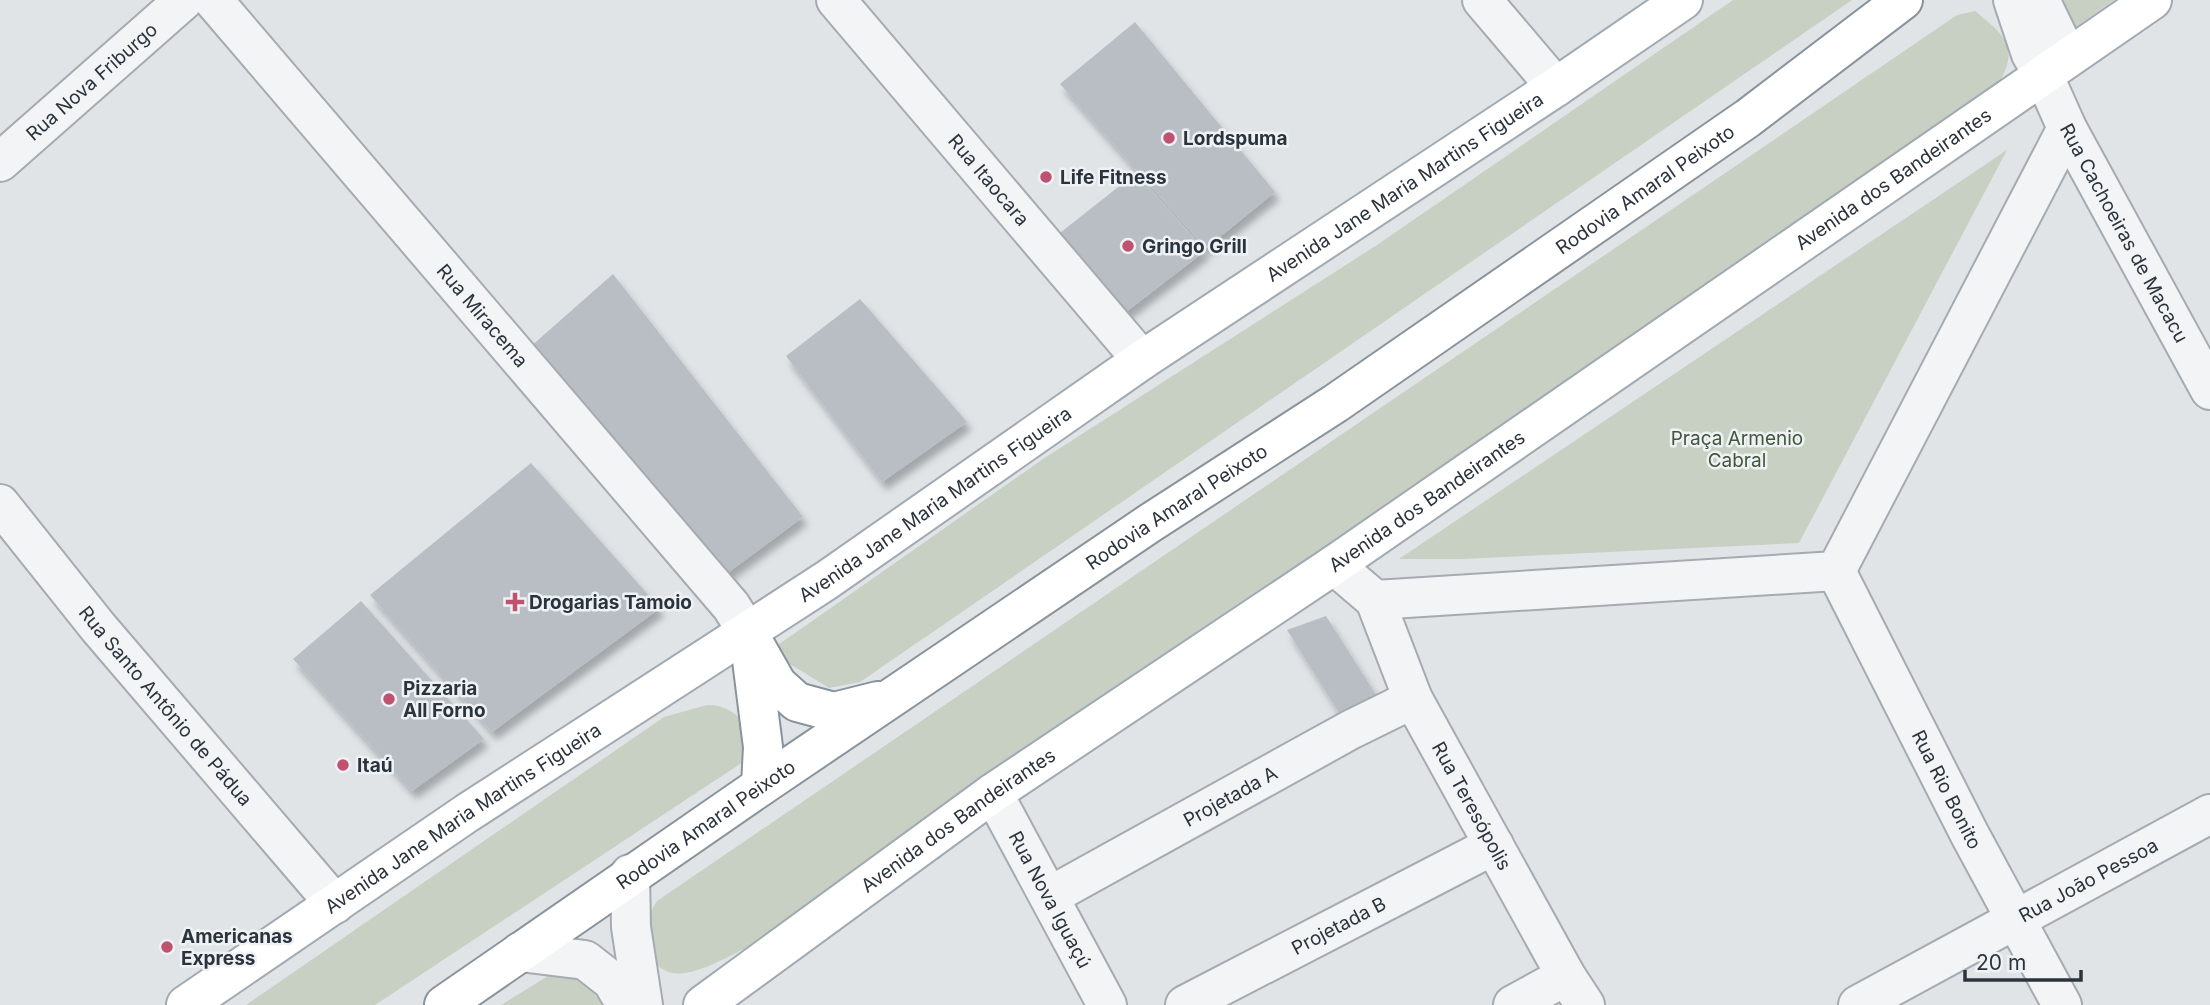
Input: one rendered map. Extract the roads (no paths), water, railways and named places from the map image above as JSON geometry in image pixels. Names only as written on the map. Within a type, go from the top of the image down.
[{"type":"main road","name":"Avenida Jane Maria Martins Figueira","points":[[186,1005],[467,813],[827,580],[1142,360],[1683,0]]},
{"type":"main road","name":"Avenida dos Bandeirantes","points":[[703,1005],[993,793],[1334,565],[2152,0]]},
{"type":"main road","name":"Rodovia Amaral Peixoto","points":[[444,1005],[630,874],[1150,523],[1336,404],[1748,118],[1904,1]]},
{"type":"main road","points":[[748,633],[776,684],[797,702],[834,712],[895,696]]},
{"type":"main road","points":[[748,633],[763,747],[761,786]]},
{"type":"street","name":"Rua Nova Friburgo","points":[[0,162],[184,0]]},
{"type":"street","name":"Rua Miracema","points":[[213,0],[722,595],[748,633]]},
{"type":"street","name":"Rua Itaocara","points":[[835,0],[1142,360]]},
{"type":"street","points":[[1482,0],[1556,87]]},
{"type":"street","name":"Rua Cachoeiras de Macacu","points":[[2013,0],[2031,54],[2067,128],[2210,390]]},
{"type":"street","points":[[2040,0],[2058,37],[2043,74]]},
{"type":"street","points":[[1334,565],[1375,600],[1836,571],[2067,128]]},
{"type":"street","name":"Rua Santo Antônio de Pádua","points":[[0,504],[99,627],[335,904]]},
{"type":"street","name":"Rua Rio Bonito","points":[[1836,571],[2015,921],[2062,1005]]},
{"type":"street","name":"Rua Teresópolis","points":[[1375,600],[1413,699],[1576,991]]},
{"type":"street","name":"Projetada A","points":[[1050,896],[1350,730],[1413,699]]},
{"type":"street","name":"Rua Nova Iguaçú","points":[[993,793],[1107,1005]]},
{"type":"street","name":"Rua João Pessoa","points":[[1858,1005],[2210,814]]},
{"type":"street","name":"Projetada B","points":[[1185,1005],[1494,845]]},
{"type":"street","points":[[630,874],[631,927],[643,1005]]},
{"type":"street","points":[[520,952],[585,960],[612,981],[626,1005]]},
{"type":"street","points":[[1513,1005],[1576,991]]},
{"type":"place","name":"Lordspuma","points":[[1169,138]]},
{"type":"place","name":"Life Fitness","points":[[1046,177]]},
{"type":"place","name":"Gringo Grill","points":[[1128,246]]},
{"type":"place","name":"Drogarias Tamoio","points":[[515,602]]},
{"type":"place","name":"Pizzaria All Forno","points":[[389,699]]},
{"type":"place","name":"Itaú","points":[[343,765]]},
{"type":"place","name":"Americanas Express","points":[[167,947]]},
{"type":"park label","name":"Praça Armenio Cabral","points":[[1737,449]]}]
